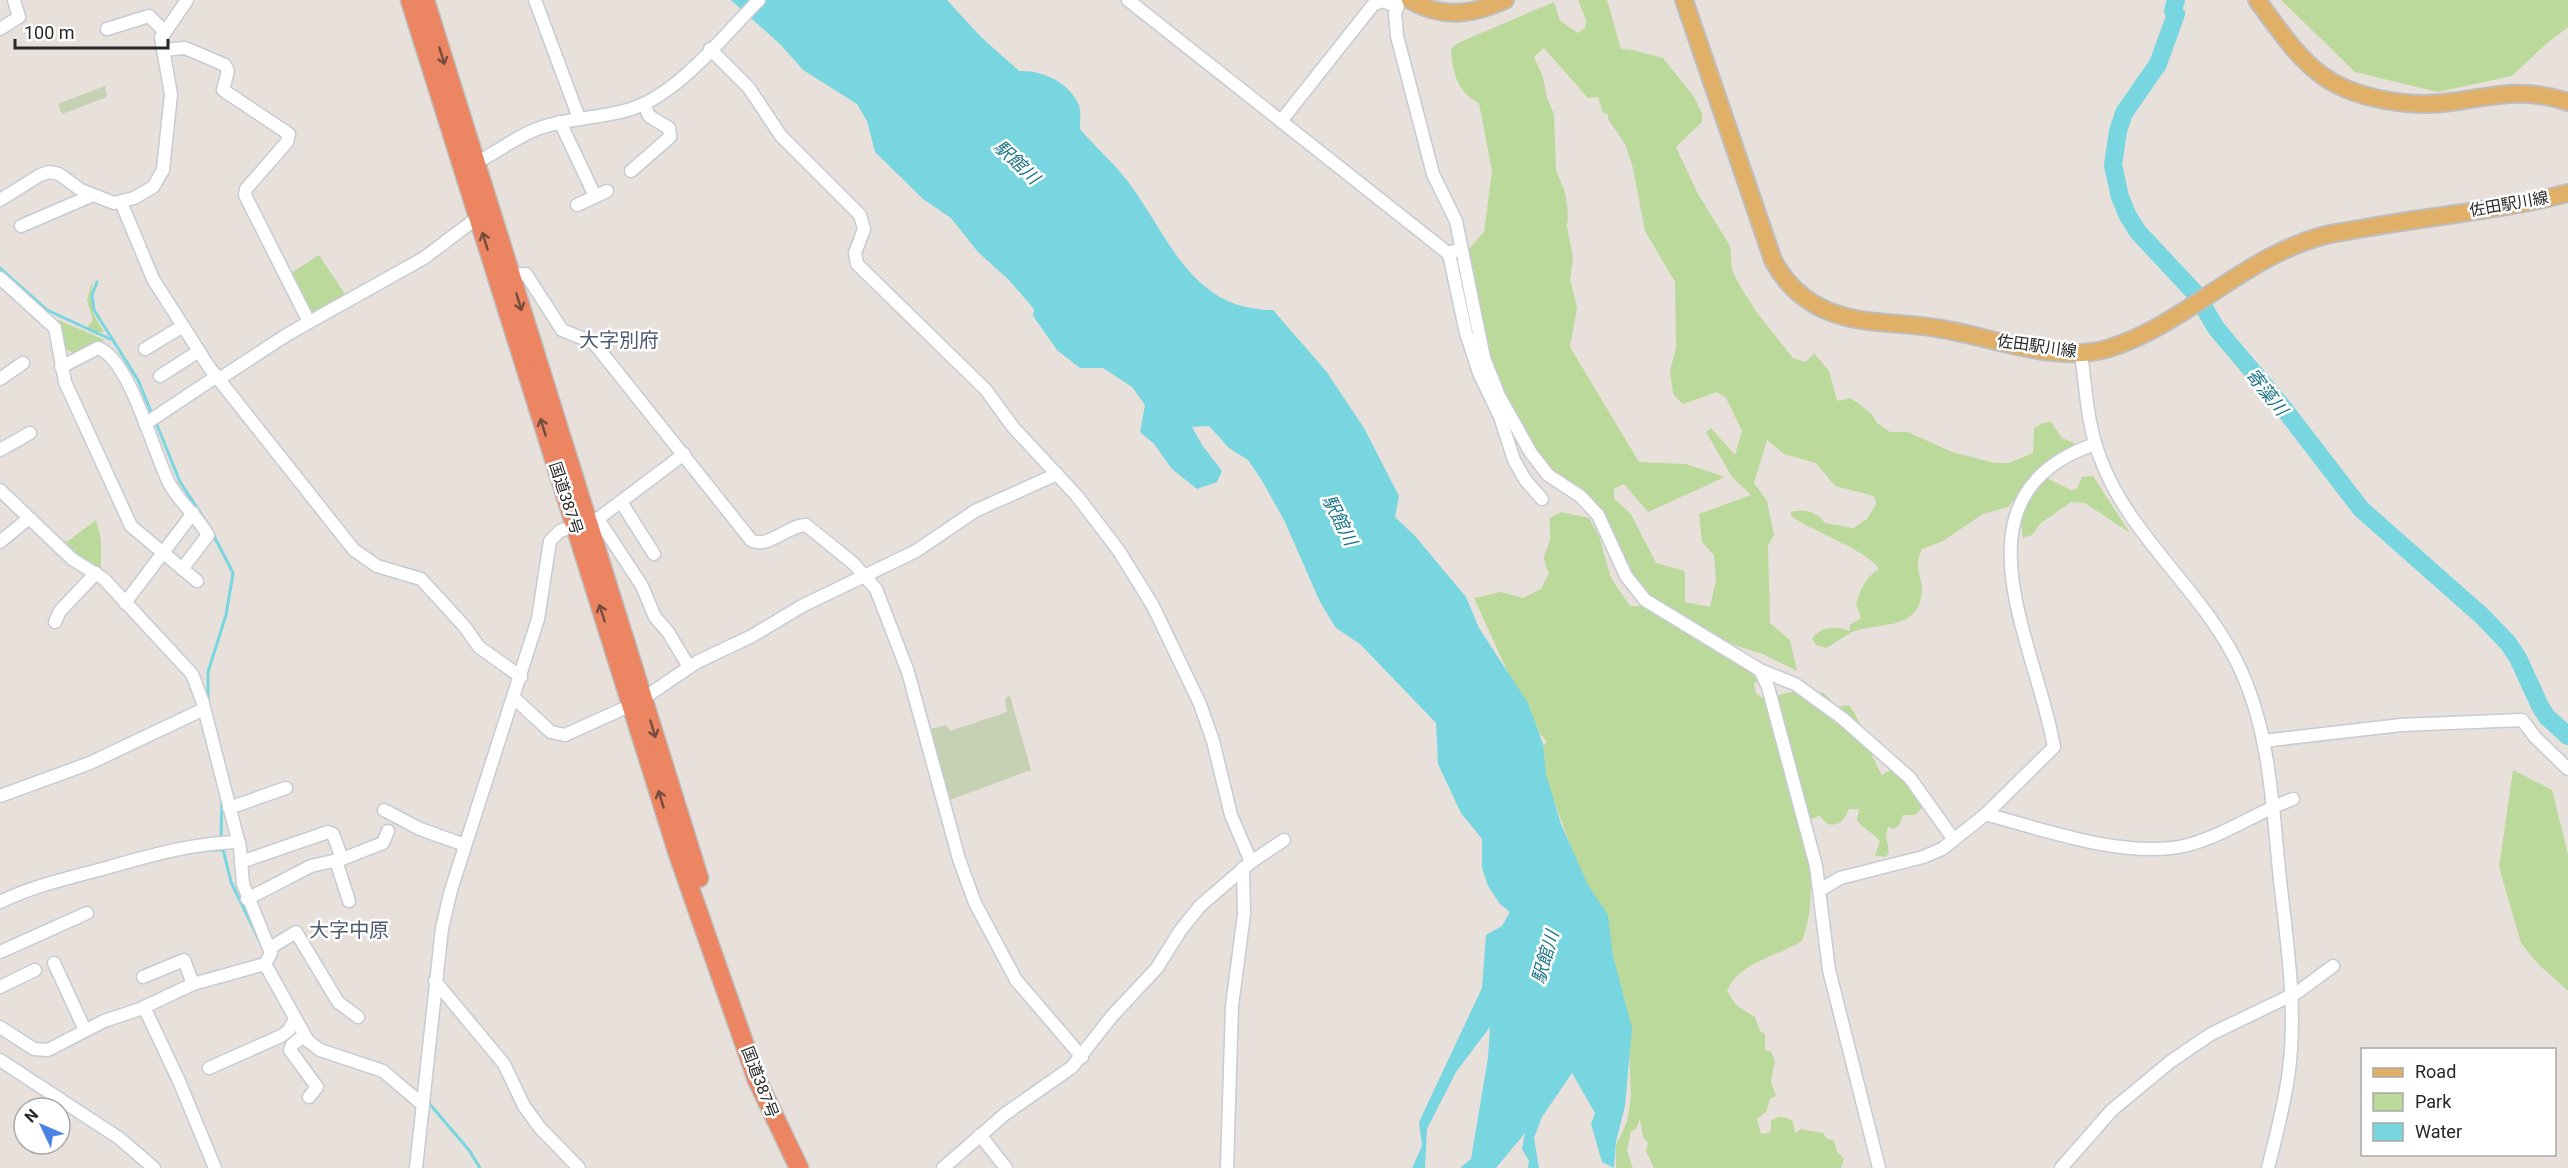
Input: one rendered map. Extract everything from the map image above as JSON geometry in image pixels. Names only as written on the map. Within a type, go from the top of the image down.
[{"type":"highway","name":"国道387号","points":[[410,0],[511,275],[587,523],[679,857],[757,1080],[799,1168]]},
{"type":"highway","name":"国道387号","points":[[425,0],[469,165],[477,218],[587,523]]},
{"type":"main road","points":[[1402,2],[1427,9],[1461,14],[1505,0]]},
{"type":"main road","name":"佐田駅川線","points":[[1684,0],[1768,251],[1782,276],[1796,290],[1821,308],[1848,317],[1936,328],[2039,349],[2094,352],[2124,343],[2281,251],[2323,236],[2501,207],[2568,193]]},
{"type":"main road","points":[[2257,0],[2312,67],[2343,87],[2372,96],[2413,103],[2448,103],[2513,92],[2549,96],[2568,102]]},
{"type":"street","points":[[0,29],[19,17],[14,0]]},
{"type":"street","points":[[0,198],[49,172],[59,174],[93,195],[114,203],[150,190],[164,170],[171,87],[161,38],[187,0]]},
{"type":"street","points":[[535,0],[579,118]]},
{"type":"street","points":[[469,165],[513,140],[560,122],[622,111],[644,104],[674,84],[759,0]]},
{"type":"street","points":[[1128,0],[1449,254],[1466,333],[1479,373],[1500,417],[1514,460],[1527,482],[1542,499]]},
{"type":"street","points":[[1281,121],[1373,5],[1383,2],[1402,2],[1397,36],[1433,174],[1454,213],[1484,358],[1499,396],[1531,453],[1548,475],[1580,496],[1598,515],[1626,576],[1645,600],[1760,670],[1781,677],[1815,697],[1910,778],[1954,840]]},
{"type":"street","points":[[107,29],[149,16],[164,31]]},
{"type":"street","points":[[712,47],[745,82],[781,136],[860,215],[864,229],[855,252],[857,264],[986,390],[1013,427],[1057,474],[1119,551],[1175,650],[1206,720],[1247,865],[1244,914],[1232,1006],[1227,1168]]},
{"type":"street","points":[[163,50],[185,48],[225,65],[228,70],[223,90],[289,134],[287,142],[248,187],[245,194],[309,322]]},
{"type":"street","points":[[631,171],[670,137],[669,128],[649,116],[644,104]]},
{"type":"street","points":[[560,122],[582,171],[601,193],[577,206]]},
{"type":"street","points":[[569,175],[582,171]]},
{"type":"street","points":[[21,226],[93,195]]},
{"type":"street","points":[[122,202],[151,275],[199,351],[358,555],[377,566],[422,579],[465,627],[479,647],[521,677]]},
{"type":"street","points":[[145,424],[309,322],[424,258],[477,218]]},
{"type":"street","points":[[1449,254],[1463,248]]},
{"type":"street","points":[[511,275],[526,274],[562,330],[594,344],[754,542],[762,542],[798,526],[806,525],[866,575],[876,589],[908,672],[955,846],[975,903],[1016,980],[1082,1057]]},
{"type":"street","points":[[0,278],[54,326],[65,382],[128,521],[134,530],[197,581]]},
{"type":"street","points":[[145,349],[183,326]]},
{"type":"street","points":[[61,367],[94,349],[107,351],[130,386],[170,486],[208,535],[182,569]]},
{"type":"street","points":[[160,376],[199,351]]},
{"type":"street","points":[[2081,353],[2095,444],[2113,486],[2230,649],[2255,704],[2263,741],[2272,806],[2291,996],[2289,1070],[2268,1168]]},
{"type":"street","points":[[0,379],[23,363]]},
{"type":"street","points":[[0,450],[30,433]]},
{"type":"street","points":[[1820,890],[1840,878],[1923,857],[1954,840],[1986,814],[2054,747],[2048,714],[2021,624],[2009,561],[2013,519],[2025,494],[2041,476],[2070,452],[2095,444]]},
{"type":"street","points":[[416,1168],[435,981],[445,913],[541,608],[550,541],[560,531],[587,523],[621,502],[684,454]]},
{"type":"street","points":[[514,698],[551,732],[562,735],[637,701],[689,667],[752,636],[802,606],[916,551],[975,511],[1057,474]]},
{"type":"street","points":[[0,490],[72,559],[96,573],[188,668],[204,709],[239,842],[247,899],[271,953],[265,964],[194,984],[85,1030],[53,1048],[40,1051],[0,1027]]},
{"type":"street","points":[[621,502],[654,554]]},
{"type":"street","points":[[125,603],[193,513]]},
{"type":"street","points":[[0,542],[28,518]]},
{"type":"street","points":[[587,523],[642,586],[655,617],[668,632],[689,667]]},
{"type":"street","points":[[55,622],[60,611],[96,573]]},
{"type":"street","points":[[1760,670],[1768,687],[1816,866],[1829,970],[1879,1168]]},
{"type":"street","points":[[0,796],[90,763],[204,709]]},
{"type":"street","points":[[2263,741],[2401,725],[2522,720],[2535,737],[2568,769]]},
{"type":"street","points":[[230,808],[286,788]]},
{"type":"street","points":[[1986,814],[2109,845],[2160,848],[2186,845],[2214,836],[2272,806],[2293,799]]},
{"type":"street","points":[[384,810],[420,830],[465,845]]},
{"type":"street","points":[[247,899],[311,866],[339,860],[383,843],[388,831]]},
{"type":"street","points":[[241,861],[328,832],[333,834],[349,901]]},
{"type":"street","points":[[943,1168],[1015,1106],[1064,1074],[1082,1057],[1112,1016],[1157,968],[1192,915],[1247,865],[1284,840]]},
{"type":"street","points":[[0,902],[45,883],[151,854],[189,845],[239,842]]},
{"type":"street","points":[[0,952],[87,913]]},
{"type":"street","points":[[270,948],[296,932],[338,1002],[358,1017]]},
{"type":"street","points":[[144,977],[184,960],[194,984]]},
{"type":"street","points":[[54,963],[85,1030]]},
{"type":"street","points":[[265,964],[303,1036],[320,1050],[383,1071],[424,1099]]},
{"type":"street","points":[[2061,1168],[2112,1110],[2170,1062],[2211,1034],[2291,996],[2333,966]]},
{"type":"street","points":[[0,987],[35,970]]},
{"type":"street","points":[[435,981],[504,1064],[525,1106],[540,1128],[579,1168]]},
{"type":"street","points":[[144,1007],[179,1081],[215,1168]]},
{"type":"street","points":[[209,1068],[281,1036],[294,1021]]},
{"type":"street","points":[[303,1036],[292,1045],[290,1050],[317,1087],[309,1097]]},
{"type":"street","points":[[0,1060],[119,1138],[154,1168]]},
{"type":"street","points":[[980,1135],[1006,1168]]},
{"type":"green space","points":[[1578,0],[1607,0],[1621,49],[1663,58],[1694,97],[1702,113],[1702,122],[1676,147],[1698,194],[1730,246],[1732,270],[1758,314],[1793,358],[1806,362],[1814,353],[1829,371],[1837,401],[1851,398],[1890,432],[1908,432],[1952,452],[1995,463],[2009,463],[2033,453],[2034,428],[2051,422],[2062,438],[2081,446],[2047,478],[2071,490],[2077,489],[2082,477],[2093,476],[2130,533],[2085,503],[2071,502],[2041,523],[2032,535],[2023,538],[2020,515],[2026,486],[2008,507],[1983,514],[1943,541],[1922,549],[1918,563],[1922,585],[1921,598],[1917,609],[1910,617],[1890,624],[1858,630],[1826,648],[1816,645],[1812,638],[1830,628],[1850,631],[1850,625],[1861,618],[1856,604],[1862,588],[1870,576],[1879,569],[1864,555],[1800,522],[1791,516],[1791,512],[1801,510],[1810,512],[1825,523],[1853,528],[1867,519],[1876,504],[1874,496],[1835,486],[1816,463],[1784,454],[1767,440],[1754,483],[1767,501],[1774,535],[1768,545],[1770,623],[1790,640],[1797,671],[1763,654],[1734,645],[1652,599],[1636,582],[1612,530],[1550,472],[1495,382],[1467,251],[1484,232],[1492,171],[1479,103],[1461,88],[1455,74],[1451,49],[1458,43],[1554,2],[1560,21],[1578,33],[1585,28],[1586,20]],"holes":[[[1544,48],[1588,98],[1598,97],[1603,113],[1608,114],[1608,119],[1625,144],[1633,168],[1645,231],[1675,282],[1676,348],[1670,371],[1673,394],[1683,404],[1717,392],[1726,398],[1742,431],[1735,455],[1711,428],[1706,432],[1732,477],[1751,495],[1699,514],[1702,542],[1714,555],[1716,580],[1710,607],[1685,602],[1685,571],[1656,563],[1631,514],[1614,498],[1614,489],[1624,484],[1648,512],[1725,477],[1686,464],[1639,462],[1570,347],[1577,308],[1570,279],[1573,258],[1567,226],[1568,213],[1565,192],[1556,170],[1554,114],[1547,98],[1543,77],[1534,57]]]},
{"type":"green space","points":[[2281,0],[2568,0],[2568,27],[2512,76],[2438,92],[2355,72]]},
{"type":"green space","points":[[105,86],[107,97],[62,114],[58,104]]},
{"type":"green space","points":[[319,255],[347,297],[311,315],[288,275]]},
{"type":"green space","points":[[92,281],[93,313],[104,332],[96,332],[87,328],[93,320],[87,300]]},
{"type":"green space","points":[[58,320],[105,340],[75,354],[64,348]]},
{"type":"green space","points":[[1561,512],[1589,518],[1599,536],[1611,578],[1630,606],[1645,606],[1759,670],[1760,679],[1754,684],[1756,694],[1763,698],[1806,691],[1824,693],[1836,707],[1849,705],[1882,775],[1901,767],[1913,772],[1917,779],[1924,806],[1915,815],[1903,815],[1900,824],[1894,829],[1888,827],[1886,835],[1889,853],[1885,857],[1875,856],[1880,841],[1857,820],[1859,809],[1849,809],[1843,819],[1831,825],[1820,816],[1803,821],[1810,867],[1811,896],[1807,926],[1802,941],[1740,973],[1727,991],[1737,1006],[1755,1017],[1760,1031],[1765,1034],[1765,1050],[1771,1052],[1775,1060],[1771,1082],[1776,1096],[1770,1099],[1766,1112],[1757,1119],[1761,1134],[1771,1132],[1771,1121],[1776,1118],[1788,1118],[1793,1122],[1795,1133],[1801,1129],[1823,1133],[1826,1138],[1834,1141],[1837,1152],[1844,1159],[1841,1168],[1654,1168],[1646,1151],[1648,1142],[1643,1137],[1640,1119],[1636,1129],[1631,1131],[1627,1151],[1633,1168],[1616,1168],[1616,1145],[1627,1122],[1631,1097],[1629,1046],[1570,846],[1535,752],[1547,742],[1531,723],[1474,598],[1501,592],[1523,598],[1541,589],[1549,573],[1544,557],[1550,539],[1550,518]]},
{"type":"green space","points":[[96,520],[101,540],[101,568],[96,568],[58,542],[68,541]]},
{"type":"green space","points":[[1010,696],[1031,770],[947,801],[927,730],[946,725],[950,731],[1007,712],[1005,698]]},
{"type":"green space","points":[[2513,770],[2552,790],[2568,854],[2568,991],[2538,964],[2521,943],[2499,867]]},
{"type":"water","name":"駅館川","points":[[731,0],[947,0],[981,37],[1019,71],[1045,75],[1069,90],[1079,105],[1080,129],[1123,176],[1171,247],[1202,284],[1222,298],[1245,307],[1273,310],[1326,371],[1364,428],[1399,496],[1395,517],[1415,536],[1466,597],[1479,628],[1528,703],[1543,744],[1546,774],[1561,824],[1588,885],[1608,915],[1613,956],[1632,1028],[1625,1106],[1616,1142],[1614,1168],[1602,1162],[1591,1124],[1595,1113],[1572,1073],[1542,1117],[1534,1138],[1539,1168],[1528,1168],[1529,1161],[1522,1149],[1525,1133],[1496,1168],[1460,1168],[1471,1159],[1488,1058],[1490,1027],[1456,1072],[1427,1129],[1425,1168],[1412,1168],[1422,1146],[1419,1122],[1482,988],[1486,935],[1502,926],[1510,912],[1500,904],[1488,886],[1482,868],[1482,839],[1461,813],[1438,764],[1436,723],[1360,644],[1336,628],[1320,602],[1284,520],[1248,460],[1229,448],[1209,426],[1192,427],[1202,445],[1222,471],[1217,482],[1197,489],[1172,469],[1154,444],[1140,432],[1145,405],[1132,387],[1103,368],[1080,368],[1057,350],[1033,316],[1034,309],[1009,280],[978,252],[951,218],[923,199],[875,152],[867,121],[857,104],[803,70],[781,45]]},
{"type":"waterway","name":"寄藻川","points":[[2176,0],[2173,11],[2176,14],[2158,64],[2124,113],[2118,131],[2113,165],[2120,197],[2128,216],[2138,232],[2196,294],[2216,328],[2281,405],[2361,509],[2482,616],[2508,643],[2518,658],[2547,717],[2568,736]]},
{"type":"waterway","points":[[0,268],[47,310],[110,339]]},
{"type":"waterway","points":[[97,282],[92,295],[94,310],[138,380],[152,414]]},
{"type":"waterway","points":[[155,420],[180,482],[209,526]]},
{"type":"waterway","points":[[208,699],[208,672],[226,615],[233,573],[213,534]]},
{"type":"waterway","points":[[221,838],[222,797]]},
{"type":"waterway","points":[[222,845],[231,882],[261,944]]},
{"type":"waterway","points":[[209,850],[222,850]]},
{"type":"waterway","points":[[349,1054],[383,1065],[420,1095]]},
{"type":"waterway","points":[[427,1101],[469,1150],[480,1168]]},
{"type":"district","name":"大字別府","points":[[619,340]]},
{"type":"district","name":"大字中原","points":[[349,930]]}]
